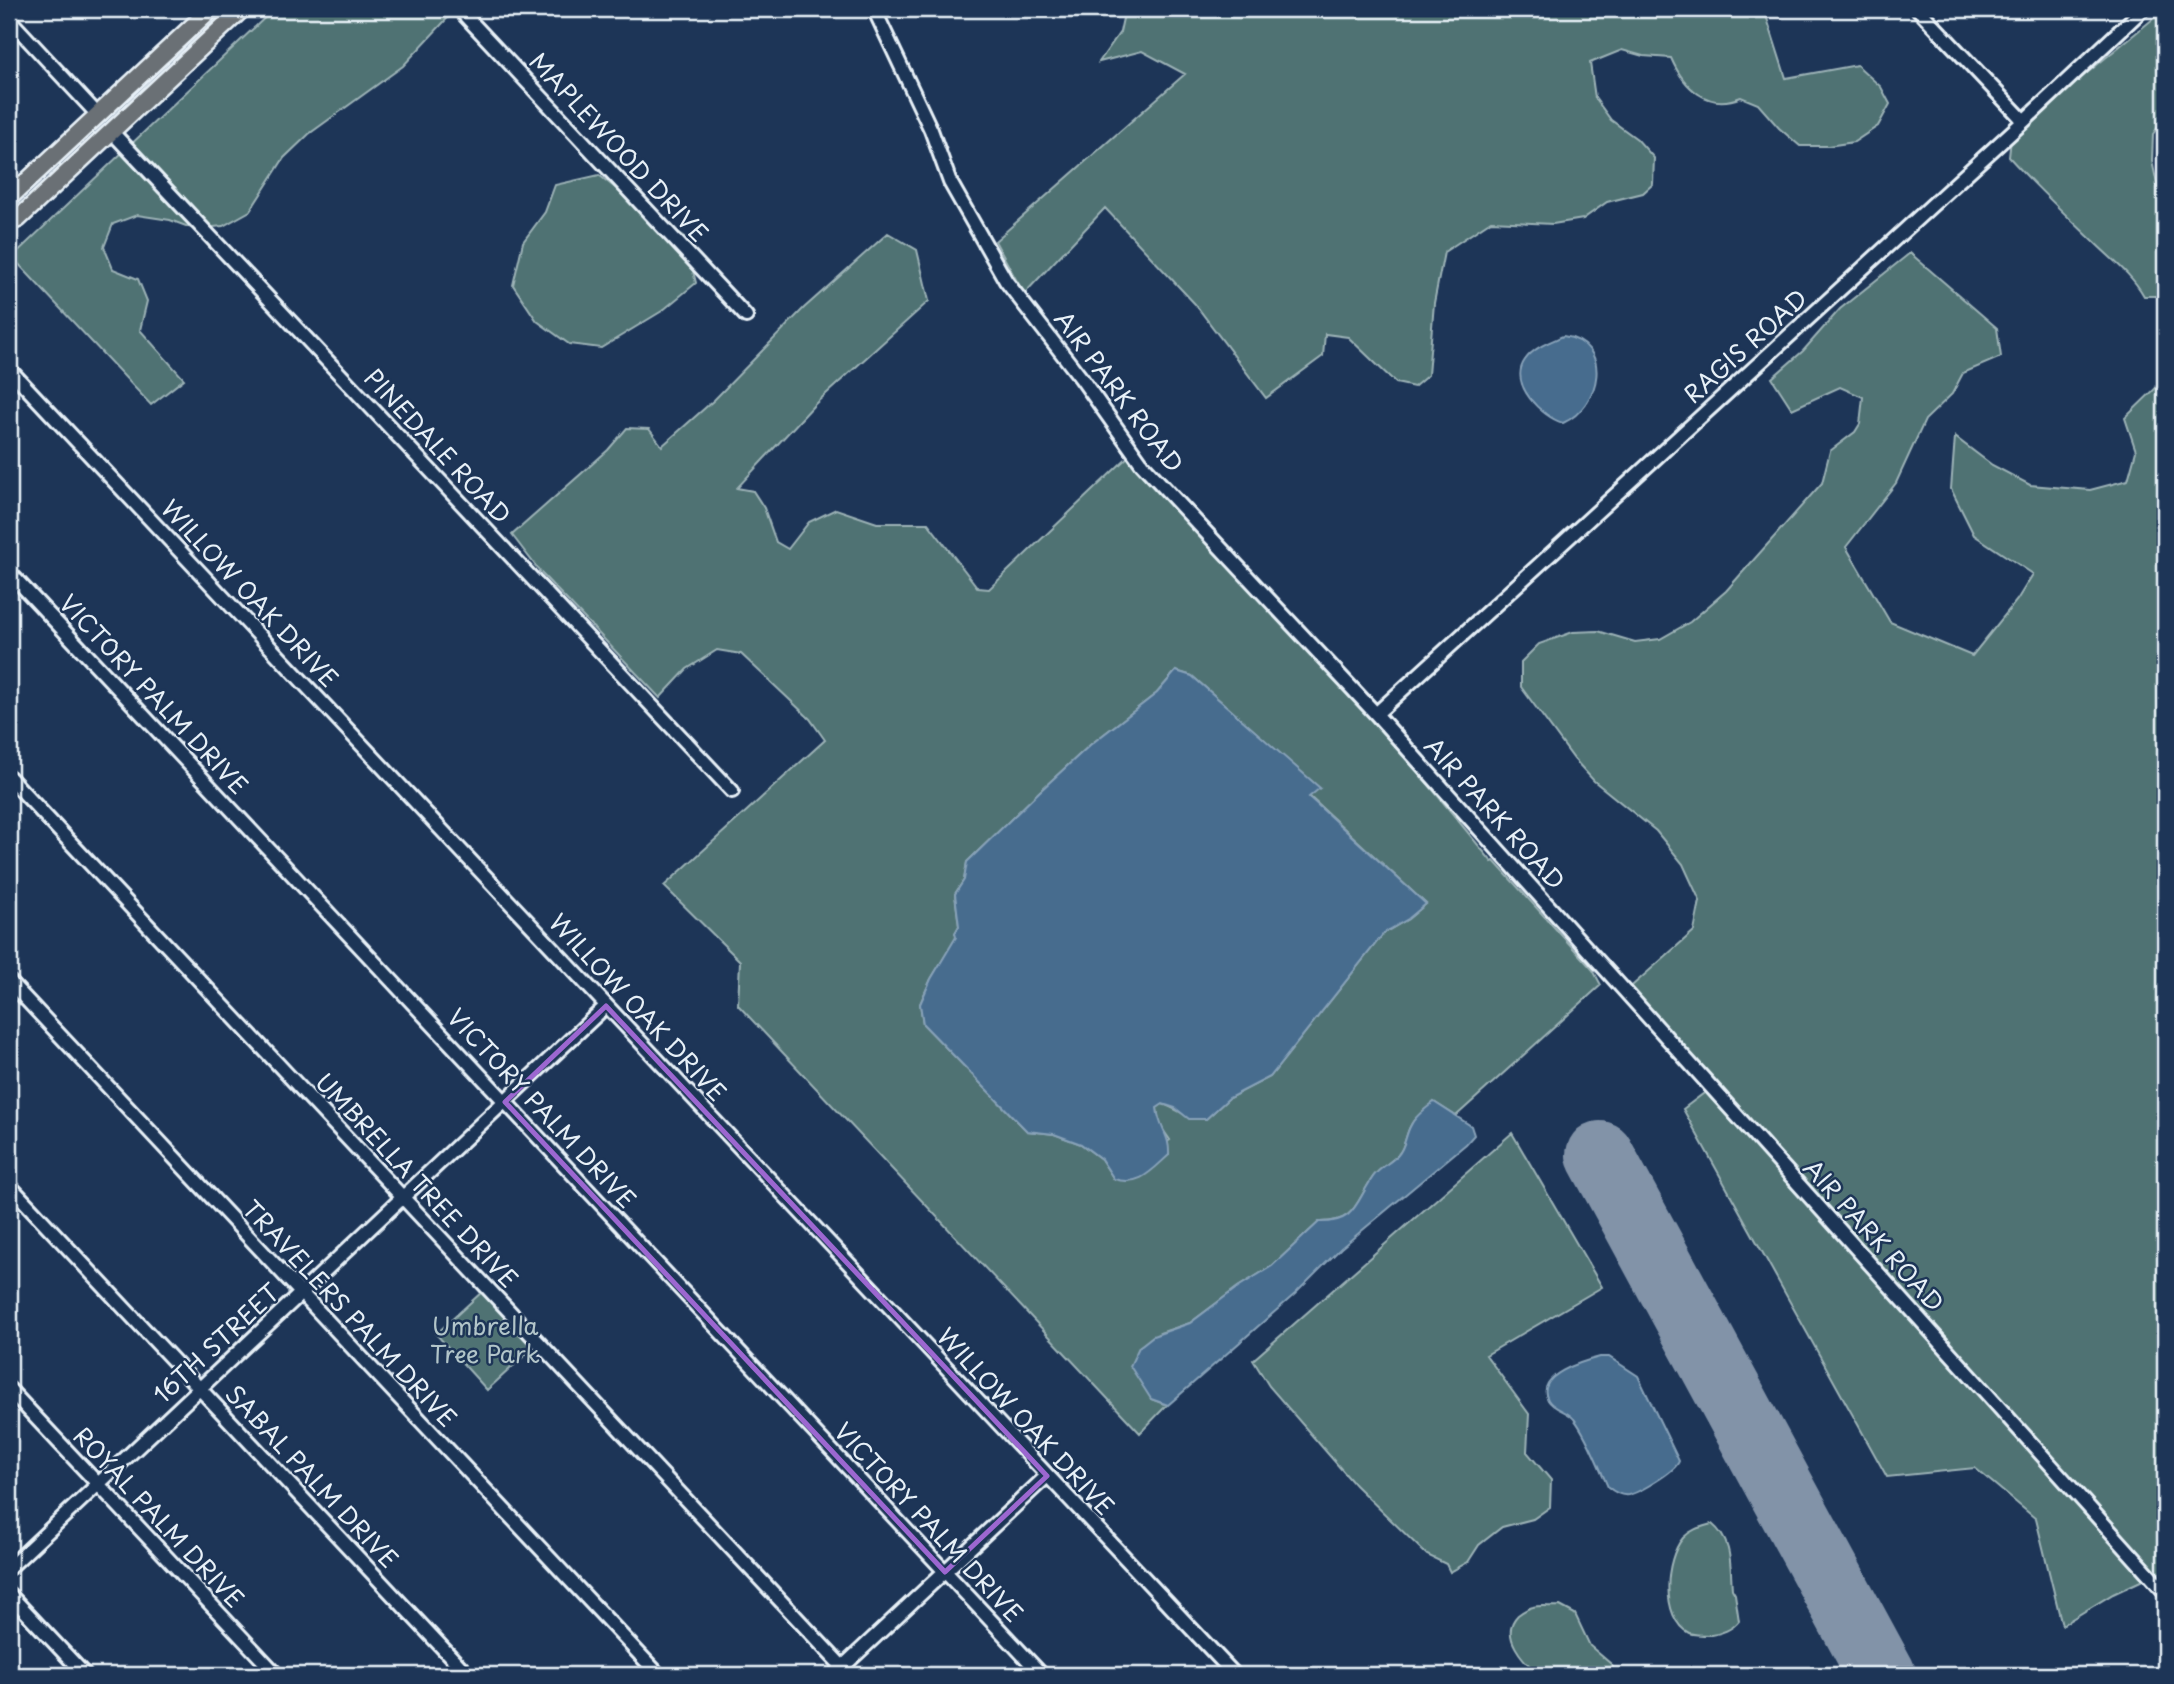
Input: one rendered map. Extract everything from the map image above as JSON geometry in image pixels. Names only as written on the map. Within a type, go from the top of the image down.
[{"type":"main road","points":[[9,198],[211,9]]},
{"type":"main road","points":[[9,223],[18,219],[242,9]]},
{"type":"street","name":"MAPLEWOOD DRIVE","points":[[459,9],[746,316]]},
{"type":"street","name":"AIR PARK ROAD","points":[[874,9],[930,130],[950,182],[1006,281],[1093,394],[1142,464],[1376,714],[2165,1591]]},
{"type":"street","points":[[1919,9],[2024,121]]},
{"type":"street","name":"RAGIS ROAD","points":[[1376,714],[2143,9]]},
{"type":"street","points":[[9,19],[97,115]]},
{"type":"street","name":"PINEDALE ROAD","points":[[111,131],[732,792]]},
{"type":"street","name":"WILLOW OAK DRIVE","points":[[9,369],[1235,1675]]},
{"type":"street","name":"VICTORY PALM DRIVE","points":[[9,572],[1042,1675]]},
{"type":"street","name":"UMBRELLA TREE DRIVE","points":[[9,777],[842,1673]]},
{"type":"street","name":"TRAVELERS PALM DRIVE","points":[[9,981],[659,1675]]},
{"type":"street","name":"16TH STREET","points":[[9,1568],[606,1006]]},
{"type":"street","name":"SABAL PALM DRIVE","points":[[9,1185],[468,1675]]},
{"type":"street","name":"ROYAL PALM DRIVE","points":[[9,1389],[277,1675]]},
{"type":"street","points":[[842,1673],[1047,1476]]},
{"type":"street","points":[[9,1594],[85,1675]]},
{"type":"highlighted area","points":[[606,1006],[1047,1476],[945,1572],[505,1102]]},
{"type":"green space","points":[[274,9],[456,9],[403,66],[309,134],[284,158],[250,211],[223,226],[194,229],[170,220],[137,215],[113,224],[104,247],[113,269],[138,279],[147,301],[140,330],[184,379],[151,405],[12,257]]},
{"type":"green space","points":[[1125,9],[1764,9],[1786,78],[1857,65],[1881,87],[1890,104],[1878,126],[1854,142],[1800,146],[1779,128],[1758,104],[1741,97],[1718,101],[1699,94],[1683,79],[1671,58],[1643,56],[1622,50],[1590,63],[1595,98],[1611,120],[1637,139],[1654,158],[1653,184],[1643,193],[1607,202],[1583,219],[1553,224],[1491,221],[1444,252],[1434,303],[1428,375],[1414,387],[1396,383],[1348,337],[1325,334],[1323,356],[1266,398],[1195,304],[1105,208],[1024,294],[995,241],[1185,74],[1142,51],[1099,62],[1120,32]]},
{"type":"green space","points":[[2165,9],[2165,117],[2153,134],[2152,161],[2165,220],[2165,296],[2144,296],[2127,273],[2009,157],[2011,139],[2036,115]]},
{"type":"green space","points":[[599,175],[684,236],[696,283],[662,311],[601,348],[569,344],[537,321],[513,285],[523,242],[545,212],[555,185]]},
{"type":"green space","points":[[888,233],[917,250],[929,301],[815,404],[737,488],[753,491],[764,508],[776,542],[788,549],[809,522],[836,509],[877,523],[928,523],[978,588],[989,589],[1134,451],[1429,785],[1492,862],[1494,861],[1593,970],[1601,985],[1456,1116],[1434,1102],[1418,1116],[1409,1129],[1401,1152],[1375,1174],[1348,1215],[1341,1219],[1319,1222],[1272,1266],[1238,1287],[1190,1323],[1160,1333],[1139,1347],[1151,1399],[1167,1405],[1140,1433],[738,1005],[740,961],[664,886],[825,740],[810,719],[741,654],[717,650],[687,669],[660,698],[542,574],[512,535],[608,450],[627,428],[649,429],[662,446],[714,400],[804,308]],"holes":[[[1176,671],[1192,676],[1319,788],[1309,796],[1426,904],[1408,919],[1384,933],[1270,1077],[1229,1098],[1206,1119],[1187,1116],[1162,1104],[1157,1108],[1159,1124],[1170,1140],[1114,1179],[1101,1159],[1081,1144],[1054,1134],[1027,1131],[923,1024],[920,1004],[931,979],[957,937],[955,933],[959,926],[955,894],[964,880],[967,862],[1090,745],[1157,693]]]},
{"type":"green space","points":[[1910,253],[1997,328],[2001,357],[1963,373],[1952,394],[1925,420],[1896,483],[1846,547],[1890,622],[1972,656],[2017,600],[2033,574],[1974,535],[1951,489],[1955,437],[1992,465],[2030,485],[2090,490],[2128,480],[2136,451],[2125,418],[2165,379],[2165,1574],[2162,1571],[2113,1594],[2062,1625],[2036,1519],[1975,1468],[1887,1477],[1683,1109],[1712,1087],[1625,992],[1694,931],[1700,901],[1683,864],[1656,831],[1594,781],[1574,759],[1521,687],[1521,662],[1539,644],[1573,632],[1598,631],[1635,642],[1660,639],[1690,622],[1726,591],[1822,483],[1830,451],[1855,432],[1860,424],[1863,397],[1840,387],[1792,409],[1772,378],[1803,351],[1840,309]]},
{"type":"green space","points":[[1512,1133],[1602,1287],[1486,1355],[1529,1414],[1527,1452],[1551,1480],[1550,1507],[1533,1519],[1502,1527],[1479,1545],[1468,1562],[1450,1572],[1446,1564],[1427,1555],[1355,1485],[1269,1386],[1253,1360]]},
{"type":"green space","name":"Umbrella Tree Park","points":[[483,1291],[534,1347],[487,1390],[436,1334]]},
{"type":"green space","points":[[1712,1524],[1727,1546],[1739,1621],[1719,1634],[1694,1634],[1680,1625],[1673,1615],[1668,1588],[1669,1573],[1677,1547],[1683,1538],[1693,1530]]},
{"type":"green space","points":[[1560,1606],[1575,1614],[1590,1646],[1611,1664],[1617,1675],[1540,1675],[1521,1656],[1511,1631],[1518,1615],[1533,1607]]},
{"type":"water","points":[[1563,336],[1579,341],[1590,350],[1595,362],[1596,376],[1586,403],[1576,415],[1563,423],[1546,414],[1530,398],[1524,389],[1521,369],[1529,355],[1542,345]]},
{"type":"water","points":[[1176,671],[1192,676],[1320,788],[1309,797],[1426,904],[1408,919],[1384,933],[1270,1077],[1229,1098],[1206,1119],[1189,1119],[1175,1108],[1163,1104],[1157,1108],[1168,1142],[1169,1155],[1144,1176],[1123,1181],[1114,1179],[1101,1159],[1081,1144],[1054,1134],[1027,1131],[923,1024],[920,1004],[931,979],[956,937],[959,926],[955,894],[964,880],[967,862],[1090,745],[1157,693]]},
{"type":"water","points":[[1434,1102],[1471,1126],[1474,1135],[1466,1144],[1341,1248],[1295,1294],[1168,1405],[1151,1399],[1130,1366],[1139,1347],[1153,1336],[1190,1323],[1238,1287],[1272,1266],[1319,1222],[1341,1219],[1348,1215],[1375,1174],[1401,1152],[1415,1118]]},
{"type":"water","points":[[1600,1357],[1609,1357],[1638,1376],[1679,1461],[1656,1481],[1628,1495],[1608,1487],[1579,1425],[1548,1400],[1546,1391],[1554,1376]]},
{"type":"runway","points":[[1600,1155],[1882,1675]]}]
